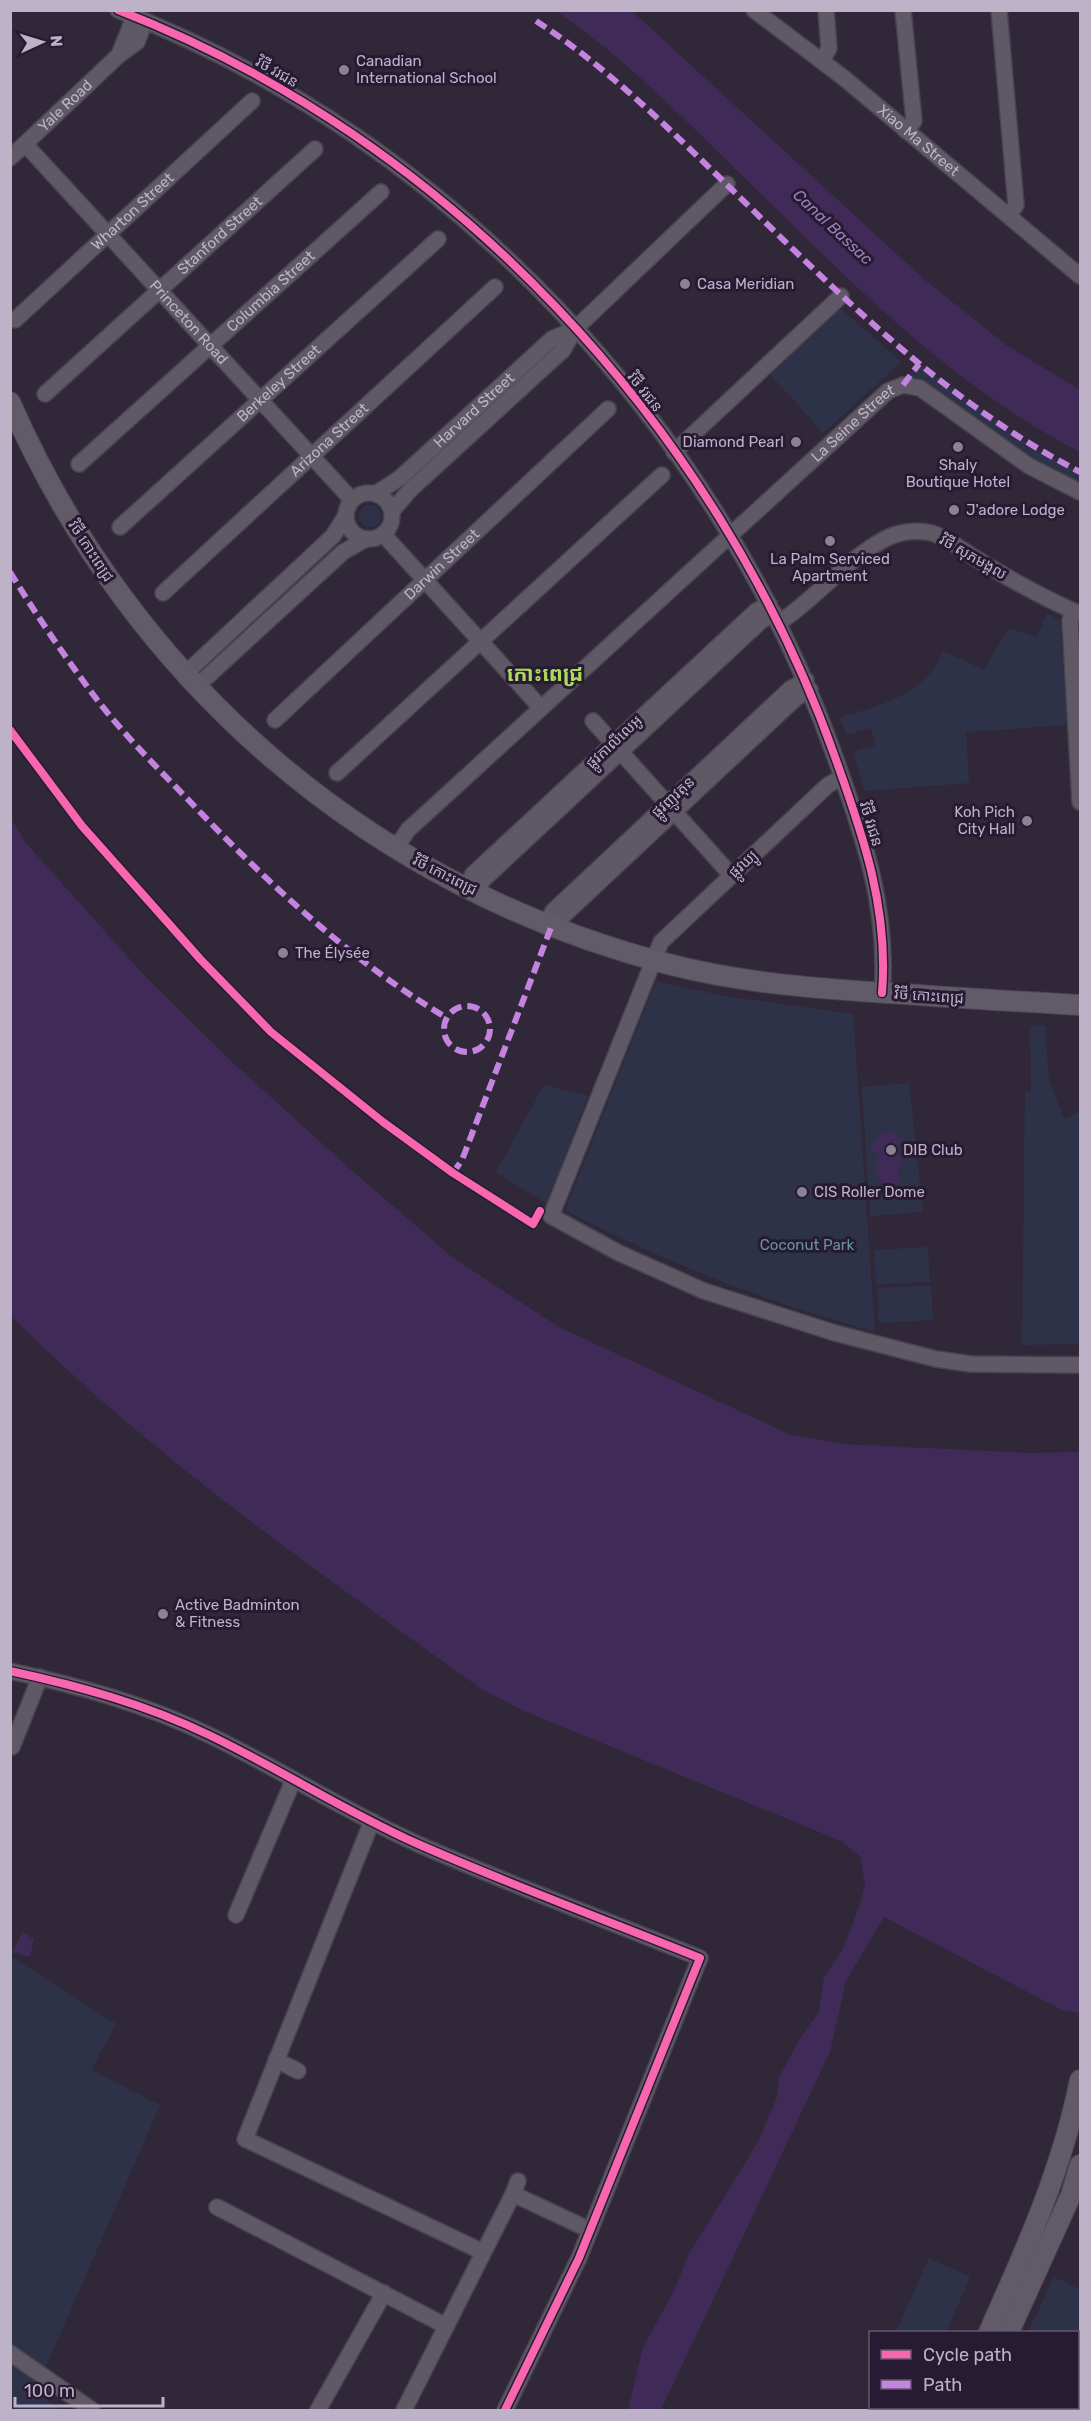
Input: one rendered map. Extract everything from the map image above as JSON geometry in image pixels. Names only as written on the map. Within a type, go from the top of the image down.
[{"type":"main road","name":"វិថី កោះពេជ្រ","points":[[10,402],[50,481],[98,562],[135,615],[190,680],[288,773],[338,812],[395,849],[471,890],[553,925],[653,960],[741,979],[882,993],[1080,1005]]},
{"type":"main road","points":[[989,2331],[1051,2190],[1076,2104],[1080,2080]]},
{"type":"main road","points":[[1009,2331],[1071,2195],[1080,2165]]},
{"type":"street","name":"វិថី វរជន","points":[[118,10],[233,62],[375,149],[418,180],[485,237],[575,329],[628,392],[674,452],[729,535],[774,613],[808,685],[842,777],[873,876],[882,920],[885,955],[882,993]]},
{"type":"street","name":"Xiao Ma Street","points":[[754,10],[822,61],[1080,276]]},
{"type":"street","points":[[822,61],[829,48],[826,10]]},
{"type":"street","points":[[903,10],[914,121],[906,132]]},
{"type":"street","points":[[999,10],[1016,205],[1009,215]]},
{"type":"street","name":"Yale Road","points":[[11,157],[119,55],[140,19]]},
{"type":"street","name":"Wharton Street","points":[[15,321],[252,101]]},
{"type":"street","name":"Princeton Road","points":[[25,144],[352,500]]},
{"type":"street","name":"Stanford Street","points":[[45,394],[315,149]]},
{"type":"street","name":"Harvard Street","points":[[392,511],[552,339],[575,329],[727,184]]},
{"type":"street","name":"Columbia Street","points":[[79,464],[381,192]]},
{"type":"street","name":"Berkeley Street","points":[[120,527],[438,239]]},
{"type":"street","name":"Arizona Street","points":[[163,593],[495,287]]},
{"type":"street","points":[[674,452],[841,296]]},
{"type":"street","name":"La Seine Street","points":[[395,849],[408,830],[888,391],[903,385],[920,388],[1029,466],[1080,492]]},
{"type":"street","name":"Darwin Street","points":[[275,720],[608,408]]},
{"type":"street","name":"Harvard Street","points":[[375,494],[400,478],[477,418]]},
{"type":"street","points":[[337,773],[662,475]]},
{"type":"street","points":[[365,493],[375,494],[387,501],[392,511],[392,522],[383,534],[366,539],[343,552],[292,598],[190,680],[280,585],[333,536],[352,500],[365,493]]},
{"type":"street","points":[[346,515],[351,530],[366,539]]},
{"type":"street","name":"វិថី សុភមង្គល","points":[[774,613],[885,539],[918,531],[943,539],[1077,613]]},
{"type":"street","points":[[383,534],[541,708]]},
{"type":"street","points":[[280,585],[292,598]]},
{"type":"street","name":"ផ្លូវកាលីលេអូ","points":[[471,890],[473,874],[762,621],[774,613]]},
{"type":"street","points":[[1077,613],[1070,620],[1080,801]]},
{"type":"street","name":"ផ្លូវញូវតុន","points":[[553,925],[553,911],[808,685]]},
{"type":"street","points":[[593,721],[731,874]]},
{"type":"street","name":"ផ្លូវឃ្យូ","points":[[842,777],[828,785],[661,942],[551,1216],[619,1253],[704,1291],[835,1333],[936,1359],[960,1362],[1080,1365]]},
{"type":"street","points":[[10,1671],[109,1695],[156,1711],[224,1742],[293,1781],[417,1844],[700,1958],[590,2230],[505,2410]]},
{"type":"street","points":[[12,1747],[40,1677]]},
{"type":"street","points":[[236,1915],[293,1781]]},
{"type":"street","points":[[372,1821],[245,2139],[483,2252]]},
{"type":"street","points":[[276,2060],[298,2071]]},
{"type":"street","points":[[404,2410],[515,2188],[590,2230]]},
{"type":"street","points":[[217,2207],[446,2326]]},
{"type":"street","points":[[318,2410],[384,2293]]},
{"type":"street","points":[[10,2353],[92,2410]]},
{"type":"green space","points":[[840,308],[901,362],[823,433],[770,374]]},
{"type":"green space","points":[[919,364],[1037,450],[1080,472],[1080,492],[903,381]]},
{"type":"green space","points":[[370,505],[378,508],[381,516],[378,524],[370,527],[362,524],[359,516],[362,508]]},
{"type":"green space","points":[[1047,613],[1060,621],[1067,725],[966,732],[969,783],[865,791],[853,752],[876,745],[871,728],[847,735],[839,718],[885,703],[914,688],[936,666],[943,651],[984,670],[1009,628],[1037,637]]},
{"type":"green space","name":"Coconut Park","points":[[656,981],[724,996],[853,1014],[875,1332],[795,1308],[678,1264],[565,1210]]},
{"type":"green space","points":[[1045,1026],[1049,1079],[1064,1119],[1080,1112],[1080,1344],[1022,1345],[1025,1091],[1031,1092],[1030,1027]]},
{"type":"green space","name":"DIB Club","points":[[909,1083],[923,1212],[870,1216],[862,1087]]},
{"type":"green space","points":[[544,1085],[588,1096],[547,1204],[496,1172]]},
{"type":"green space","points":[[928,1247],[930,1282],[876,1285],[874,1250]]},
{"type":"green space","points":[[931,1285],[933,1320],[879,1323],[877,1288]]},
{"type":"green space","points":[[10,1956],[116,2024],[91,2070],[160,2105],[35,2392],[62,2410],[11,2410]]},
{"type":"green space","points":[[929,2258],[970,2277],[946,2331],[896,2331]]},
{"type":"green space","points":[[1054,2277],[1080,2289],[1080,2410],[1010,2409],[1079,2409],[1079,2331],[1028,2331]]},
{"type":"water","name":"Canal Bassac","points":[[556,11],[632,11],[925,280],[1006,345],[1080,390],[1080,452],[1028,422],[979,389],[932,353],[842,273],[638,76]]},
{"type":"water","points":[[11,819],[26,843],[143,974],[230,1060],[452,1257],[559,1327],[791,1435],[844,1444],[1027,1453],[1080,1452],[1080,2013],[1062,2010],[884,1917],[846,1981],[830,2052],[661,2410],[628,2410],[643,2347],[672,2295],[689,2254],[758,2142],[777,2097],[779,2077],[801,2037],[819,2012],[824,1977],[843,1949],[861,1901],[865,1884],[860,1856],[841,1841],[524,1711],[483,1690],[299,1558],[180,1466],[65,1368],[11,1316]]},
{"type":"water","points":[[895,1131],[900,1141],[897,1150],[903,1163],[898,1169],[900,1181],[896,1185],[885,1188],[876,1171],[878,1154],[871,1151],[871,1146],[885,1132]]},
{"type":"water","points":[[22,1932],[34,1939],[30,1957],[13,1952]]},
{"type":"marked path","points":[[536,21],[585,56],[631,94],[803,259],[934,376],[1029,443],[1080,472]]},
{"type":"marked path","points":[[903,385],[919,364]]},
{"type":"marked path","points":[[10,572],[29,603],[104,709],[227,840],[316,923],[379,973],[447,1018]]},
{"type":"marked path","points":[[453,1173],[462,1160],[552,925]]},
{"type":"marked path","points":[[467,1006],[483,1013],[490,1029],[483,1045],[467,1052],[451,1045],[444,1029],[451,1013],[467,1006]]},
{"type":"cycle path","points":[[118,10],[239,65],[353,134],[459,215],[556,307],[643,408],[720,518],[784,635],[835,757],[864,844],[878,902],[882,932],[882,993]]},
{"type":"cycle path","points":[[10,730],[82,826],[201,960],[271,1032],[383,1122],[453,1173],[533,1224],[540,1211]]},
{"type":"cycle path","points":[[10,1671],[111,1697],[161,1714],[235,1748],[391,1832],[523,1888],[700,1958],[579,2258],[505,2410]]},
{"type":"place","name":"Canadian International School","points":[[344,70]]},
{"type":"place","name":"Casa Meridian","points":[[685,284]]},
{"type":"place","name":"Diamond Pearl","points":[[796,442]]},
{"type":"place","name":"Shaly Boutique Hotel","points":[[958,447]]},
{"type":"place","name":"J'adore Lodge","points":[[954,510]]},
{"type":"place","name":"La Palm Serviced Apartment","points":[[830,541]]},
{"type":"place","name":"Koh Pich City Hall","points":[[1027,821]]},
{"type":"place","name":"The Élysée","points":[[283,953]]},
{"type":"place","name":"DIB Club","points":[[891,1150]]},
{"type":"place","name":"CIS Roller Dome","points":[[802,1192]]},
{"type":"place","name":"Active Badminton & Fitness","points":[[163,1614]]},
{"type":"district","name":"កោះពេជ្រ","points":[[545,673]]}]
